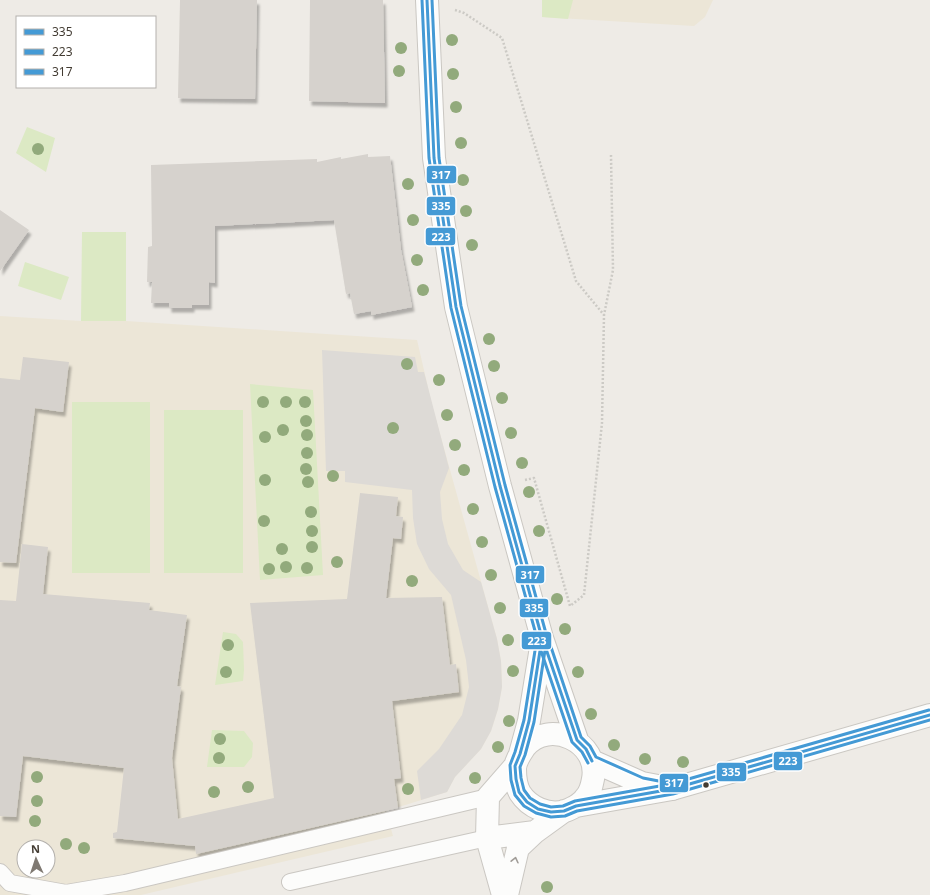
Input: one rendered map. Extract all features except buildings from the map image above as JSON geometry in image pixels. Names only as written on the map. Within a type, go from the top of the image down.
[{"type":"street","points":[[427,0],[434,158],[456,307],[500,486],[542,638],[576,740]]},
{"type":"street","points":[[542,638],[528,721],[518,760],[516,779],[519,792],[527,802],[538,809],[551,812],[672,789],[930,715]]},
{"type":"street","points":[[503,895],[487,838],[488,797],[518,760],[528,744],[539,737],[552,734],[565,735],[576,740],[586,749],[592,761],[594,773],[592,786],[586,798],[535,832],[518,848],[507,895]]},
{"type":"street","points":[[592,761],[642,783],[672,789]]},
{"type":"street","points":[[487,838],[535,832]]},
{"type":"lane","points":[[0,872],[10,883],[66,893],[125,883],[441,802],[488,797]]},
{"type":"lane","points":[[290,882],[487,838]]},
{"type":"path","points":[[427,0],[464,13],[502,38],[576,281],[604,315]]},
{"type":"path","points":[[500,486],[534,478],[570,606],[584,595],[602,423],[604,315],[613,270],[611,155]]},
{"type":"shaded area","points":[[542,0],[713,0],[705,17],[694,26],[542,17]]},
{"type":"shaded area","points":[[0,316],[81,321],[126,321],[417,340],[432,405],[497,639],[501,661],[502,687],[498,709],[491,731],[481,749],[455,777],[447,792],[386,811],[393,836],[141,895],[0,895]]},
{"type":"shaded area","points":[[322,350],[415,357],[418,372],[424,372],[449,468],[440,492],[442,519],[448,544],[463,570],[481,582],[497,639],[501,661],[502,687],[498,709],[491,731],[481,749],[455,777],[447,792],[421,800],[417,771],[439,749],[462,715],[469,687],[466,660],[451,595],[429,569],[417,544],[413,518],[412,490],[345,482],[345,471],[326,471]]},
{"type":"green space","points":[[542,0],[573,0],[568,19],[542,17]]},
{"type":"green space","points":[[27,127],[55,138],[46,172],[16,153]]},
{"type":"green space","points":[[82,232],[126,232],[126,321],[81,321]]},
{"type":"green space","points":[[25,262],[69,277],[61,300],[18,286]]},
{"type":"green space","points":[[250,384],[313,390],[323,575],[260,580]]},
{"type":"green space","points":[[72,402],[150,402],[150,573],[72,573]]},
{"type":"green space","points":[[164,410],[243,410],[243,573],[164,573]]},
{"type":"green space","points":[[223,632],[236,634],[243,642],[243,681],[215,685]]},
{"type":"green space","points":[[212,730],[244,731],[253,743],[252,757],[244,767],[207,767]]},
{"type":"transit line","name":"223","points":[[422,0],[429,158],[451,308],[495,487],[537,638],[524,720],[510,765],[511,780],[515,795],[524,806],[536,813],[551,817],[565,816],[577,811],[673,794],[930,720]]},
{"type":"transit line","name":"335","points":[[427,0],[434,158],[456,307],[500,486],[542,638],[529,721],[520,754],[515,766],[519,792],[527,802],[538,809],[551,812],[564,811],[576,806],[672,789],[930,715]]},
{"type":"transit line","name":"317","points":[[432,0],[439,158],[461,306],[505,485],[547,637],[534,722],[525,755],[520,767],[524,790],[530,798],[540,804],[551,807],[563,806],[575,801],[671,784],[929,710]]},
{"type":"transit line","name":"317","points":[[549,641],[581,737],[590,746],[596,757],[643,778],[669,783]]},
{"type":"transit line","name":"335","points":[[544,643],[577,740],[586,749],[592,761]]},
{"type":"transit line","name":"223","points":[[539,645],[572,742],[582,752],[588,763]]}]
